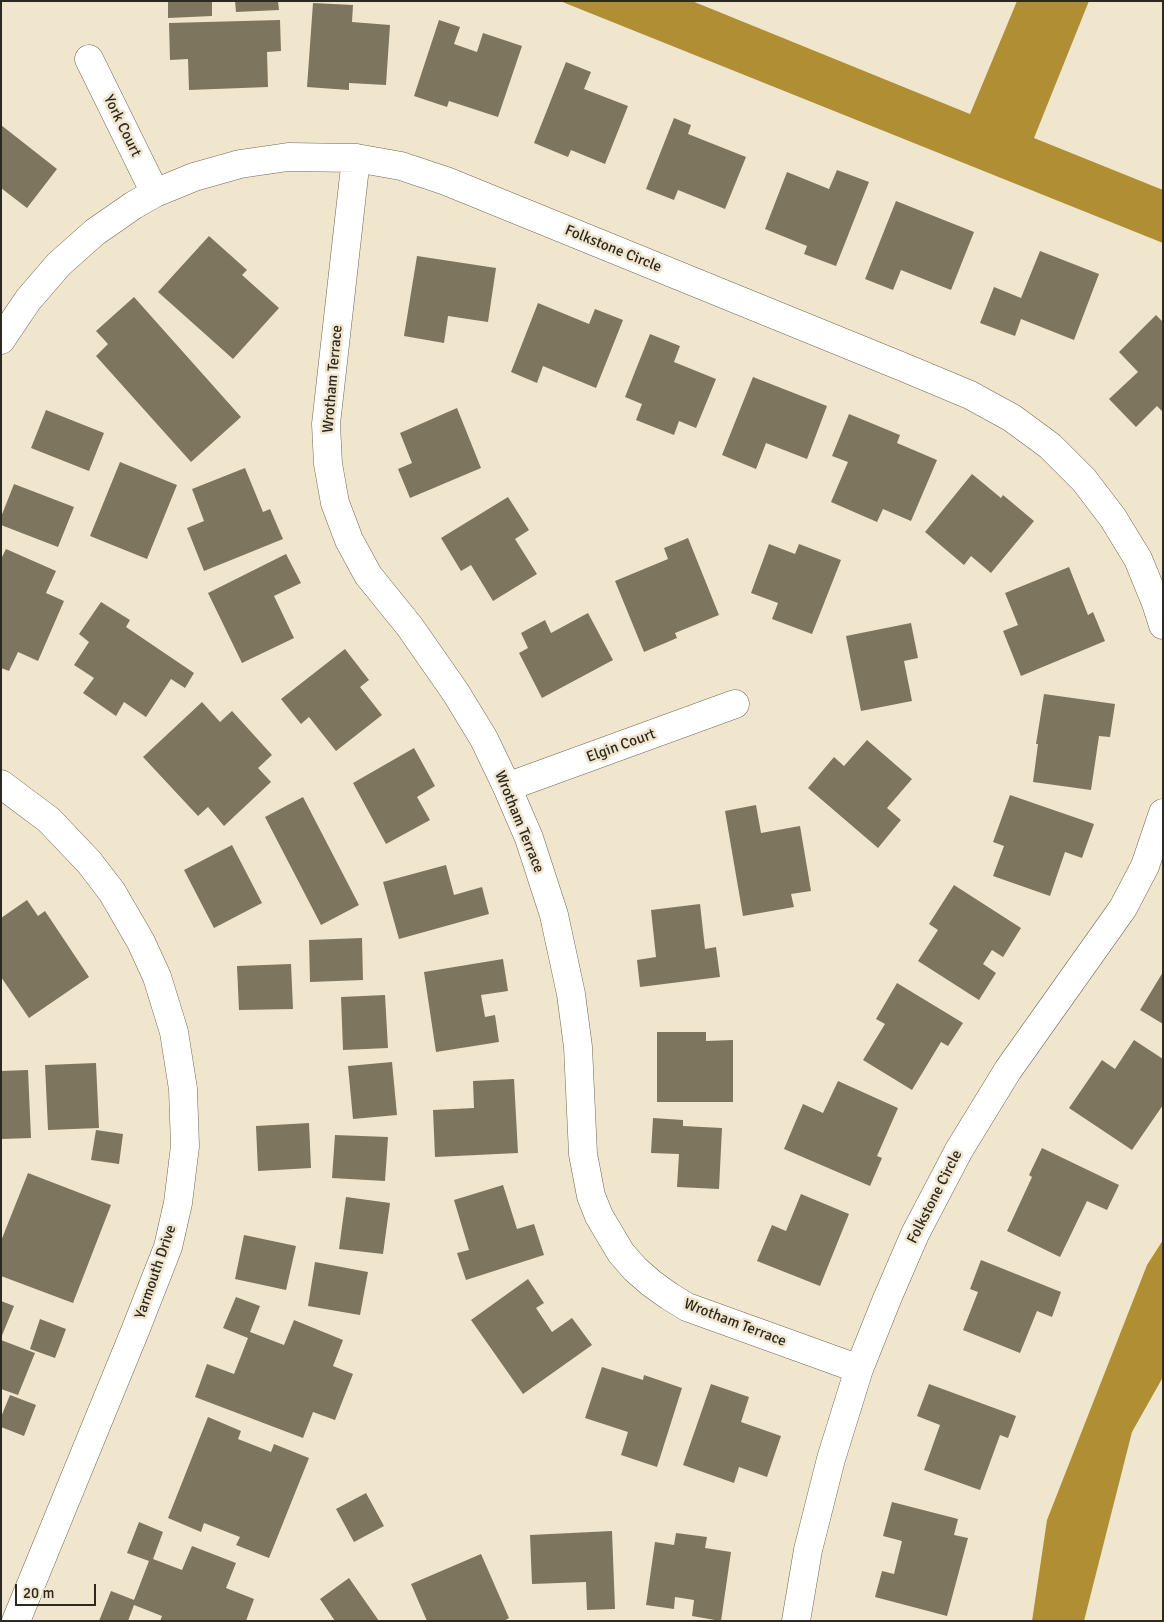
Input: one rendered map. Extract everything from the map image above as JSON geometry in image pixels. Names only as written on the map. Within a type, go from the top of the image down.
[{"type":"street","name":"York Court","points":[[89,60],[155,193]]},
{"type":"street","name":"Folkstone Circle","points":[[1,340],[28,300],[59,264],[95,232],[155,193],[194,177],[240,164],[288,157],[356,158],[401,166],[446,180],[970,395],[1012,418],[1050,446],[1084,480],[1113,518],[1138,559],[1163,625]]},
{"type":"street","name":"Wrotham Terrace","points":[[356,158],[326,424],[328,464],[335,503],[349,540],[368,575],[410,627],[456,693],[484,739],[529,838],[556,924],[571,994],[578,1047],[583,1154],[591,1196],[599,1216],[609,1235],[635,1269],[651,1283],[687,1306],[859,1369]]},
{"type":"street","name":"Elgin Court","points":[[507,787],[735,704]]},
{"type":"street","name":"Yarmouth Drive","points":[[1,784],[49,820],[89,862],[112,892],[141,942],[157,977],[174,1032],[184,1089],[185,1146],[178,1203],[168,1247],[16,1621]]},
{"type":"street","name":"Folkstone Circle","points":[[796,1621],[808,1550],[831,1459],[859,1369],[916,1234],[959,1150],[1008,1070],[1123,908],[1145,866],[1163,813]]},
{"type":"shaded area","points":[[560,1],[692,1],[970,114],[1017,1],[1089,1],[1034,138],[1163,190],[1163,243]]},
{"type":"shaded area","points":[[1163,1240],[1163,1377],[1132,1432],[1084,1621],[1032,1621],[1047,1520],[1147,1265]]},
{"type":"building","points":[[168,1],[212,1],[212,16],[168,18]]},
{"type":"building","points":[[235,1],[278,1],[279,10],[236,12]]},
{"type":"building","points":[[313,3],[353,5],[352,22],[390,25],[386,85],[349,83],[349,90],[307,87]]},
{"type":"building","points":[[280,20],[281,51],[267,52],[268,87],[189,90],[188,59],[170,60],[169,23]]},
{"type":"building","points":[[439,20],[460,27],[454,44],[477,52],[483,33],[522,46],[498,117],[449,101],[447,107],[414,96]]},
{"type":"building","points":[[566,62],[591,72],[584,89],[628,106],[605,164],[571,150],[568,157],[534,143]]},
{"type":"building","points":[[674,118],[691,125],[688,134],[746,157],[725,209],[678,190],[674,200],[646,189]]},
{"type":"building","points":[[1,125],[57,169],[27,208],[1,188]]},
{"type":"building","points":[[837,170],[869,182],[836,266],[804,254],[807,246],[765,229],[787,172],[829,189]]},
{"type":"building","points":[[896,201],[974,232],[951,290],[901,270],[893,290],[865,279]]},
{"type":"building","points":[[209,236],[247,270],[242,275],[279,308],[233,359],[158,292]]},
{"type":"building","points":[[1040,251],[1099,274],[1074,340],[1021,319],[1015,336],[980,323],[994,287],[1021,298]]},
{"type":"building","points":[[417,256],[496,268],[488,322],[448,316],[444,343],[404,336]]},
{"type":"building","points":[[134,297],[241,417],[191,462],[96,356],[108,344],[96,331]]},
{"type":"building","points":[[538,303],[589,324],[595,309],[623,320],[596,388],[543,366],[537,383],[511,372]]},
{"type":"building","points":[[1156,315],[1163,322],[1163,412],[1157,406],[1136,427],[1109,399],[1138,372],[1119,352]]},
{"type":"building","points":[[650,334],[680,346],[674,362],[716,379],[696,428],[679,421],[674,435],[636,420],[642,404],[625,397]]},
{"type":"building","points":[[753,377],[827,406],[807,459],[766,443],[756,469],[722,455]]},
{"type":"building","points":[[457,408],[481,468],[410,498],[398,469],[412,463],[400,433]]},
{"type":"building","points":[[46,410],[104,433],[89,471],[31,448]]},
{"type":"building","points":[[849,414],[900,435],[897,443],[937,460],[911,521],[883,509],[877,522],[831,502],[848,462],[832,456]]},
{"type":"building","points":[[120,462],[177,485],[147,559],[90,536]]},
{"type":"building","points":[[245,468],[263,512],[270,509],[283,539],[204,571],[187,528],[204,521],[192,489]]},
{"type":"building","points":[[972,474],[1001,498],[1003,495],[1034,521],[991,573],[971,556],[964,565],[925,532]]},
{"type":"building","points":[[14,484],[74,507],[58,547],[1,525],[1,517]]},
{"type":"building","points":[[508,497],[529,530],[515,539],[537,574],[493,601],[471,565],[461,571],[441,538]]},
{"type":"building","points":[[688,538],[719,615],[675,633],[677,638],[644,652],[615,581],[668,559],[664,548]]},
{"type":"building","points":[[769,544],[795,554],[799,544],[841,560],[812,634],[772,619],[778,603],[751,593]]},
{"type":"building","points":[[6,549],[56,571],[46,593],[64,601],[38,661],[18,652],[9,671],[1,668],[1,559]]},
{"type":"building","points":[[286,554],[301,583],[274,596],[294,638],[242,663],[208,593]]},
{"type":"building","points":[[1069,567],[1088,615],[1093,612],[1105,641],[1021,676],[1003,631],[1018,625],[1005,593]]},
{"type":"building","points":[[101,602],[130,620],[126,627],[194,673],[185,688],[171,679],[146,717],[124,702],[116,716],[83,693],[94,678],[74,665],[89,642],[79,634]]},
{"type":"building","points":[[588,613],[613,660],[542,698],[519,653],[528,648],[521,633],[545,620],[551,633]]},
{"type":"building","points":[[911,623],[918,658],[904,661],[912,701],[861,711],[846,636]]},
{"type":"building","points":[[345,649],[369,680],[360,687],[382,715],[336,751],[309,717],[301,724],[281,699]]},
{"type":"building","points":[[1044,694],[1115,704],[1110,737],[1099,736],[1091,790],[1033,782],[1038,744],[1036,744]]},
{"type":"building","points":[[202,702],[220,722],[232,711],[272,755],[258,768],[271,782],[224,826],[208,807],[198,816],[143,757]]},
{"type":"building","points":[[867,740],[912,779],[887,808],[901,820],[878,848],[808,788],[834,757],[844,766]]},
{"type":"building","points":[[414,748],[435,786],[417,797],[430,820],[386,844],[353,783]]},
{"type":"building","points":[[1010,795],[1094,824],[1082,858],[1065,852],[1050,896],[993,876],[1004,846],[993,842]]},
{"type":"building","points":[[303,797],[359,905],[321,925],[265,817]]},
{"type":"building","points":[[756,805],[761,833],[800,826],[811,891],[791,894],[794,907],[743,916],[725,811]]},
{"type":"building","points":[[232,845],[262,903],[214,928],[184,870]]},
{"type":"building","points":[[446,865],[454,895],[482,887],[489,914],[399,939],[383,882]]},
{"type":"building","points":[[954,885],[1021,928],[1003,957],[992,950],[983,964],[996,973],[979,1000],[918,961],[938,930],[929,924]]},
{"type":"building","points":[[27,900],[38,916],[45,911],[89,977],[29,1018],[1,977],[1,918]]},
{"type":"building","points":[[700,904],[705,949],[716,947],[720,977],[640,987],[637,960],[656,957],[651,910]]},
{"type":"building","points":[[362,938],[363,980],[310,982],[309,940]]},
{"type":"building","points":[[503,959],[508,991],[481,995],[485,1017],[495,1015],[499,1042],[436,1052],[424,972]]},
{"type":"building","points":[[291,964],[293,1009],[239,1010],[237,966]]},
{"type":"building","points":[[1163,972],[1163,1024],[1140,1010]]},
{"type":"building","points":[[897,983],[963,1023],[948,1046],[941,1042],[912,1090],[863,1060],[885,1024],[876,1019]]},
{"type":"building","points":[[385,995],[388,1048],[343,1050],[341,997]]},
{"type":"building","points":[[657,1032],[706,1032],[706,1041],[733,1040],[733,1102],[657,1102]]},
{"type":"building","points":[[1134,1040],[1163,1059],[1163,1105],[1132,1150],[1069,1108],[1102,1060],[1115,1069]]},
{"type":"building","points":[[392,1062],[397,1115],[353,1119],[348,1066]]},
{"type":"building","points":[[96,1063],[99,1128],[48,1130],[45,1065]]},
{"type":"building","points":[[28,1070],[31,1138],[1,1139],[1,1071]]},
{"type":"building","points":[[514,1079],[518,1153],[435,1157],[433,1110],[474,1108],[473,1081]]},
{"type":"building","points":[[838,1081],[898,1108],[877,1156],[882,1158],[870,1186],[784,1149],[803,1104],[823,1113]]},
{"type":"building","points":[[653,1118],[683,1120],[683,1126],[722,1128],[719,1189],[677,1187],[679,1154],[651,1153]]},
{"type":"building","points":[[309,1123],[311,1168],[258,1171],[256,1126]]},
{"type":"building","points":[[96,1130],[123,1134],[119,1164],[91,1160]]},
{"type":"building","points":[[335,1135],[388,1137],[385,1181],[332,1178]]},
{"type":"building","points":[[1042,1148],[1119,1185],[1107,1210],[1087,1201],[1060,1257],[1007,1231],[1032,1177],[1029,1175]]},
{"type":"building","points":[[28,1173],[111,1205],[73,1303],[1,1276],[1,1241]]},
{"type":"building","points":[[503,1185],[517,1229],[534,1224],[544,1255],[466,1280],[457,1253],[469,1250],[454,1200]]},
{"type":"building","points":[[801,1194],[849,1214],[820,1286],[757,1261],[772,1225],[786,1231]]},
{"type":"building","points":[[346,1197],[390,1203],[383,1254],[339,1249]]},
{"type":"building","points":[[244,1235],[296,1246],[286,1290],[235,1279]]},
{"type":"building","points":[[981,1260],[1061,1292],[1052,1317],[1037,1311],[1020,1353],[963,1330],[978,1292],[970,1289]]},
{"type":"building","points":[[315,1262],[368,1272],[360,1315],[308,1306]]},
{"type":"building","points":[[528,1279],[544,1303],[536,1308],[552,1332],[572,1318],[592,1345],[523,1394],[471,1320]]},
{"type":"building","points":[[236,1297],[260,1306],[250,1332],[284,1345],[294,1320],[343,1340],[333,1366],[353,1374],[335,1420],[313,1412],[303,1438],[195,1397],[207,1364],[234,1374],[248,1338],[223,1328]]},
{"type":"building","points":[[1,1301],[14,1306],[1,1338]]},
{"type":"building","points":[[40,1319],[66,1329],[55,1358],[30,1349]]},
{"type":"building","points":[[1,1340],[35,1353],[18,1395],[1,1389]]},
{"type":"building","points":[[602,1367],[643,1380],[644,1375],[682,1388],[657,1467],[621,1455],[628,1432],[585,1418]]},
{"type":"building","points":[[711,1384],[749,1397],[741,1422],[781,1436],[767,1477],[739,1467],[734,1483],[683,1465]]},
{"type":"building","points":[[929,1384],[1016,1416],[1008,1438],[1000,1435],[980,1490],[924,1470],[940,1425],[917,1416]]},
{"type":"building","points":[[10,1395],[36,1405],[24,1436],[1,1427],[1,1417]]},
{"type":"building","points":[[208,1417],[241,1431],[238,1439],[271,1452],[274,1444],[309,1458],[269,1558],[236,1545],[240,1537],[204,1523],[201,1532],[168,1518]]},
{"type":"building","points":[[366,1493],[384,1526],[354,1542],[336,1509]]},
{"type":"building","points":[[892,1502],[958,1519],[954,1535],[968,1538],[947,1616],[875,1597],[882,1571],[894,1574],[902,1541],[883,1536]]},
{"type":"building","points":[[139,1522],[163,1532],[153,1559],[182,1570],[192,1546],[236,1563],[226,1588],[254,1599],[246,1621],[160,1621],[162,1616],[134,1605],[128,1621],[99,1621],[111,1591],[134,1600],[149,1561],[127,1553]]},
{"type":"building","points":[[612,1531],[615,1609],[587,1610],[586,1582],[532,1584],[530,1535]]},
{"type":"building","points":[[676,1533],[707,1537],[705,1548],[731,1552],[721,1621],[692,1616],[694,1600],[675,1597],[674,1609],[646,1605],[655,1542],[674,1545]]},
{"type":"building","points":[[481,1554],[509,1618],[504,1621],[427,1621],[411,1584]]},
{"type":"building","points":[[349,1578],[379,1621],[335,1621],[320,1599]]}]
